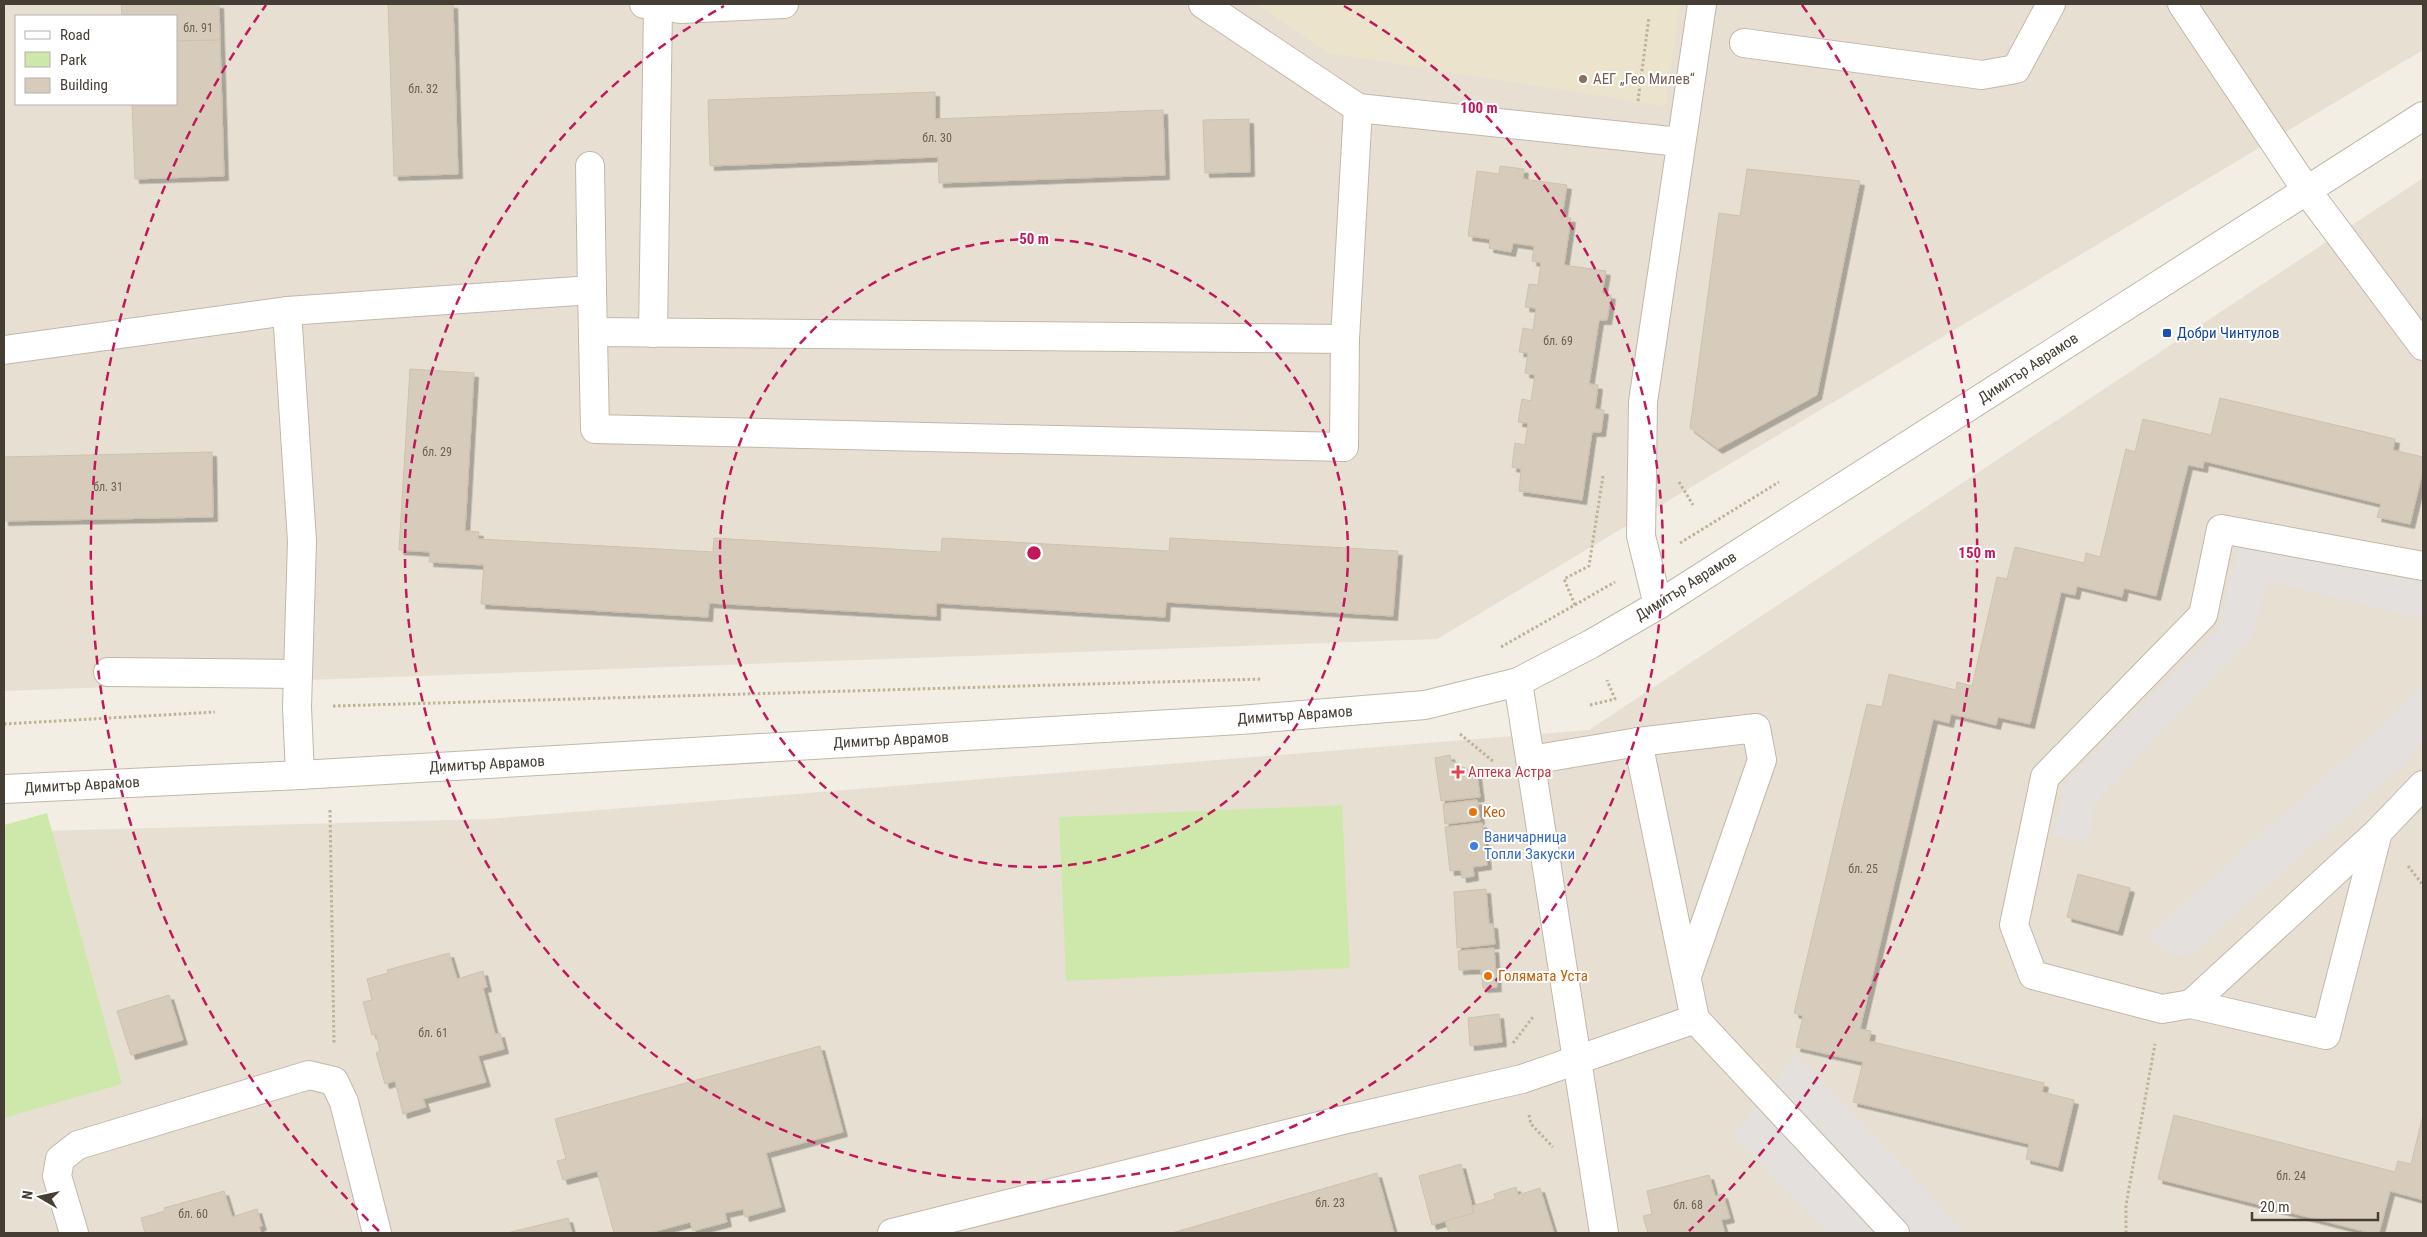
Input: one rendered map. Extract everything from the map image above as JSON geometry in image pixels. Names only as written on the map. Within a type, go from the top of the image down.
[{"type":"street","points":[[653,333],[651,5],[680,9],[784,4]]},
{"type":"street","points":[[1203,4],[1358,108],[1680,142]]},
{"type":"street","points":[[1658,605],[1641,536],[1643,402],[1680,142],[1702,4]]},
{"type":"street","points":[[1744,43],[1982,75],[2016,69],[2051,4]]},
{"type":"street","points":[[2182,4],[2307,190],[2423,346]]},
{"type":"street","points":[[590,166],[595,429],[1344,447],[1345,339],[1358,108]]},
{"type":"street","name":"Димитър Аврамов","points":[[4,789],[300,775],[1260,718],[1425,705],[1518,682],[1591,644],[1658,605],[2423,116]]},
{"type":"street","points":[[4,350],[287,311],[592,290]]},
{"type":"street","points":[[287,311],[302,540],[297,707],[300,775]]},
{"type":"street","points":[[593,332],[1345,339]]},
{"type":"street","points":[[2378,832],[2326,1035],[2191,1004],[2162,1009],[2032,975],[2014,925],[2045,777],[2204,615],[2221,529],[2423,566]]},
{"type":"street","points":[[108,672],[298,674]]},
{"type":"street","points":[[1518,682],[1604,1233]]},
{"type":"street","points":[[1531,760],[1638,742],[1756,728],[1762,760],[1687,977]]},
{"type":"street","points":[[1638,742],[1695,1018],[1895,1233]]},
{"type":"street","points":[[2191,1004],[2378,832],[2423,785]]},
{"type":"street","points":[[892,1233],[1339,1121],[1522,1079],[1695,1018]]},
{"type":"street","points":[[74,1233],[57,1176],[60,1159],[78,1145],[309,1075],[334,1081],[344,1102],[377,1233]]},
{"type":"path","points":[[1575,605],[1564,579],[1590,566]]},
{"type":"path","points":[[297,707],[1265,679]]},
{"type":"path","points":[[1590,705],[1615,699],[1607,680]]},
{"type":"path","points":[[4,724],[219,712]]},
{"type":"path","points":[[332,773],[330,809],[334,1081]]},
{"type":"path","points":[[2126,1233],[2126,1204],[2162,1009]]},
{"type":"shaded area","points":[[4,4],[2423,4],[2423,50],[1437,639],[4,691]]},
{"type":"shaded area","name":"АЕГ „Гео Милев“","points":[[1257,4],[1680,4],[1665,106],[1328,53]]},
{"type":"shaded area","points":[[2423,178],[2423,1233],[4,1233],[4,832],[487,819],[1589,730]]},
{"type":"shaded area","points":[[2240,543],[2423,584],[2423,619],[2268,581],[2252,636],[2096,801],[2087,843],[2054,835],[2063,787],[2120,726],[2218,631]]},
{"type":"shaded area","points":[[2423,682],[2423,742],[2400,768],[2192,953],[2172,956],[2148,936],[2388,720]]},
{"type":"shaded area","points":[[1796,1055],[1966,1233],[1828,1233],[1733,1135]]},
{"type":"green space","points":[[1342,805],[1350,968],[1066,981],[1059,817]]},
{"type":"green space","points":[[47,813],[122,1084],[4,1118],[4,825]]},
{"type":"building","points":[[121,4],[219,4],[220,40],[178,41],[178,15],[122,15]]},
{"type":"building","points":[[388,4],[453,4],[458,174],[394,176]]},
{"type":"building","points":[[220,40],[224,176],[135,179],[132,105],[178,105],[178,41]]},
{"type":"building","points":[[935,92],[935,119],[1163,110],[1165,175],[939,183],[938,157],[710,166],[708,100]]},
{"type":"building","points":[[1249,119],[1250,172],[1205,173],[1203,120]]},
{"type":"building","points":[[1500,166],[1524,169],[1523,179],[1567,185],[1562,217],[1571,218],[1564,265],[1606,271],[1602,293],[1611,295],[1607,320],[1599,320],[1589,384],[1598,385],[1595,409],[1604,410],[1601,432],[1592,432],[1582,500],[1519,491],[1521,469],[1512,467],[1515,443],[1525,445],[1528,423],[1518,422],[1522,399],[1531,401],[1535,375],[1525,373],[1528,353],[1519,352],[1523,328],[1533,330],[1536,308],[1525,307],[1529,284],[1538,285],[1541,263],[1532,261],[1534,246],[1513,243],[1511,252],[1489,248],[1490,239],[1468,236],[1477,171],[1499,174]]},
{"type":"building","points":[[1747,169],[1860,181],[1817,395],[1718,449],[1690,428],[1719,213],[1740,216]]},
{"type":"building","points":[[410,369],[474,373],[465,531],[479,532],[478,539],[713,552],[714,538],[941,552],[942,538],[1169,551],[1170,538],[1398,551],[1393,616],[1166,602],[1165,617],[936,603],[936,616],[709,603],[708,617],[481,604],[484,565],[429,562],[430,552],[399,550]]},
{"type":"building","points":[[2220,398],[2395,439],[2393,450],[2423,457],[2423,470],[2410,524],[2377,517],[2381,504],[2204,461],[2203,468],[2188,465],[2156,596],[2124,588],[2122,597],[2077,586],[2075,595],[2061,592],[2030,724],[1998,717],[1996,725],[1951,714],[1949,723],[1933,719],[1860,1029],[1871,1031],[1869,1041],[2044,1083],[2042,1092],[2074,1100],[2058,1167],[2026,1159],[2029,1144],[1853,1102],[1863,1062],[1796,1047],[1803,1016],[1794,1013],[1867,704],[1882,707],[1889,674],[1956,690],[1957,682],[1972,686],[1997,577],[2007,579],[2015,547],[2084,563],[2086,553],[2100,557],[2126,449],[2135,452],[2143,419],[2211,435]]},
{"type":"building","points":[[212,452],[213,517],[4,521],[4,457]]},
{"type":"building","points":[[1450,755],[1451,761],[1477,774],[1480,797],[1441,801],[1435,758]]},
{"type":"building","points":[[1477,800],[1480,820],[1445,824],[1443,804]]},
{"type":"building","points":[[1482,823],[1487,865],[1473,867],[1474,876],[1462,878],[1461,870],[1450,871],[1445,827]]},
{"type":"building","points":[[2078,874],[2130,888],[2118,931],[2067,917]]},
{"type":"building","points":[[1486,889],[1489,924],[1493,924],[1495,944],[1457,948],[1454,892]]},
{"type":"building","points":[[1494,948],[1497,987],[1483,988],[1481,969],[1459,970],[1458,951]]},
{"type":"building","points":[[449,953],[457,979],[483,971],[487,987],[483,988],[495,1034],[500,1033],[504,1049],[478,1056],[486,1082],[423,1099],[426,1107],[403,1114],[395,1081],[385,1084],[376,1053],[380,1051],[376,1034],[372,1035],[363,1002],[372,1000],[367,979],[388,973],[387,970]]},
{"type":"building","points":[[169,995],[183,1040],[131,1055],[117,1011]]},
{"type":"building","points":[[1499,1014],[1502,1042],[1470,1046],[1468,1018]]},
{"type":"building","points":[[820,1046],[843,1132],[766,1153],[781,1207],[745,1217],[743,1209],[725,1213],[727,1222],[693,1231],[690,1222],[649,1233],[614,1233],[597,1171],[563,1180],[557,1161],[566,1159],[555,1119]]},
{"type":"building","points":[[2174,1115],[2395,1172],[2398,1161],[2411,1164],[2423,1115],[2423,1200],[2390,1191],[2379,1233],[2371,1233],[2158,1179]]},
{"type":"building","points":[[1461,1164],[1474,1213],[1432,1225],[1419,1176]]},
{"type":"building","points":[[1377,1173],[1394,1233],[1172,1233]]},
{"type":"building","points":[[1709,1175],[1715,1196],[1723,1194],[1730,1218],[1721,1220],[1725,1233],[1648,1233],[1643,1216],[1652,1214],[1647,1191]]},
{"type":"building","points":[[1516,1187],[1518,1195],[1540,1188],[1554,1233],[1449,1233],[1445,1221],[1474,1213],[1472,1206],[1495,1199],[1494,1194]]},
{"type":"building","points":[[224,1191],[232,1217],[257,1209],[262,1226],[259,1226],[261,1233],[145,1233],[141,1218],[165,1211],[164,1208]]},
{"type":"building","points":[[568,1218],[572,1233],[507,1233]]},
{"type":"place","name":"АЕГ „Гео Милев“","points":[[1583,79]]},
{"type":"place","name":"Добри Чинтулов","points":[[2167,333]]},
{"type":"place","name":"Аптека Астра","points":[[1458,772]]},
{"type":"place","name":"Keo","points":[[1473,812]]},
{"type":"place","name":"Ваничарница Топли Закуски","points":[[1474,846]]},
{"type":"place","name":"Голямата Уста","points":[[1488,976]]}]
